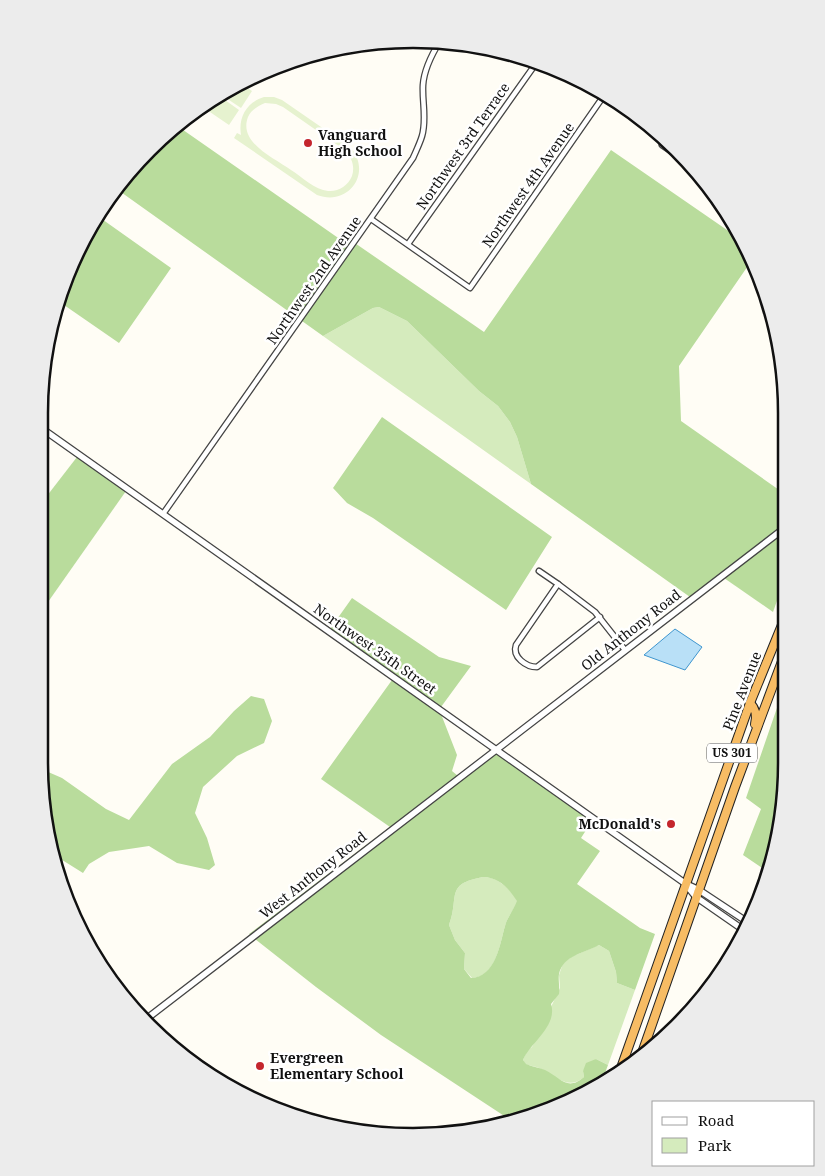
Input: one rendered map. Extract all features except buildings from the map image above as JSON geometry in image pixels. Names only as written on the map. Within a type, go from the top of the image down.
[{"type":"highway","name":"Pine Avenue","points":[[686,884],[750,703],[778,635]]},
{"type":"highway","name":"Pine Avenue","points":[[698,893],[778,672]]},
{"type":"highway","points":[[750,703],[755,708],[756,716],[754,735]]},
{"type":"highway","name":"US 301","points":[[623,1061],[686,884]]},
{"type":"highway","name":"US 301","points":[[645,1045],[698,893]]},
{"type":"street","name":"Northwest 2nd Avenue","points":[[163,514],[413,158],[422,137],[424,122],[423,84],[426,68],[436,48]]},
{"type":"street","name":"Northwest 3rd Terrace","points":[[408,244],[533,68]]},
{"type":"street","name":"Northwest 4th Avenue","points":[[408,244],[470,288],[601,100]]},
{"type":"street","points":[[371,219],[408,244]]},
{"type":"street","name":"Northwest 35th Street","points":[[48,433],[686,884],[739,926]]},
{"type":"street","name":"Old Anthony Road","points":[[496,750],[778,533]]},
{"type":"street","points":[[539,571],[590,607],[625,650]]},
{"type":"street","points":[[558,584],[514,650],[518,657],[528,665],[537,667],[600,617]]},
{"type":"street","name":"West Anthony Road","points":[[149,1017],[496,750]]},
{"type":"street","name":"Northwest 35th Street","points":[[698,893],[742,920]]},
{"type":"green space","points":[[247,87],[252,91],[241,108],[226,98]]},
{"type":"green space","points":[[274,97],[282,100],[350,147],[359,167],[358,176],[348,192],[339,196],[329,197],[317,195],[234,138],[237,133],[241,135],[242,116],[248,106],[258,99]],"holes":[[[265,103],[276,104],[346,151],[353,169],[352,176],[345,185],[332,191],[318,188],[268,155],[253,142],[248,135],[246,126],[249,115],[255,108]]]},
{"type":"green space","points":[[224,100],[239,110],[229,125],[208,111]]},
{"type":"green space","points":[[182,129],[344,242],[349,239],[484,332],[611,150],[730,232],[747,267],[679,366],[681,421],[778,489],[778,530],[690,597],[531,484],[517,437],[510,422],[498,406],[479,391],[407,321],[379,307],[373,308],[323,336],[121,192],[154,154]]},
{"type":"green space","points":[[103,220],[171,268],[119,343],[64,305],[75,273]]},
{"type":"green space","points":[[379,307],[407,321],[479,391],[498,406],[510,422],[517,437],[531,484],[323,336],[373,308]]},
{"type":"green space","points":[[382,417],[552,537],[506,610],[373,518],[347,503],[333,488]]},
{"type":"green space","points":[[77,457],[126,491],[48,602],[48,495]]},
{"type":"green space","points":[[778,536],[778,598],[773,612],[724,578]]},
{"type":"green space","points":[[352,598],[439,657],[471,666],[441,707],[330,629]]},
{"type":"green space","points":[[392,680],[441,714],[457,755],[452,771],[458,776],[251,936],[249,934],[390,827],[321,779]]},
{"type":"green space","points":[[251,696],[264,699],[272,721],[264,743],[237,756],[203,787],[195,813],[207,838],[215,865],[209,870],[177,863],[149,846],[109,852],[89,864],[83,873],[60,859],[51,811],[48,772],[62,778],[106,809],[129,820],[172,764],[210,737]]},
{"type":"green space","points":[[778,705],[777,787],[770,835],[762,868],[743,855],[761,809],[746,798]]},
{"type":"green space","points":[[496,753],[592,821],[581,838],[600,851],[577,884],[640,928],[655,934],[635,990],[617,983],[616,972],[609,951],[599,945],[575,955],[565,963],[559,974],[559,994],[551,1004],[551,1020],[523,1060],[526,1064],[545,1070],[568,1083],[573,1083],[584,1077],[583,1071],[586,1063],[596,1059],[608,1065],[605,1074],[552,1101],[505,1116],[381,1035],[255,939]],"holes":[[[483,877],[494,879],[503,884],[517,901],[506,923],[496,958],[486,972],[471,978],[464,969],[465,953],[455,940],[449,925],[456,893],[458,888],[471,880]]]},
{"type":"green space","points":[[483,877],[499,881],[518,901],[506,923],[499,950],[492,966],[487,972],[472,978],[464,969],[465,953],[455,940],[449,925],[458,888],[471,880]]},
{"type":"green space","points":[[599,945],[609,951],[616,972],[617,983],[635,990],[608,1065],[596,1059],[583,1071],[584,1077],[578,1081],[573,1083],[562,1081],[539,1068],[525,1064],[523,1060],[527,1050],[532,1047],[560,988],[559,975],[563,963],[571,957]]},
{"type":"water","points":[[675,629],[702,647],[685,670],[644,655]]},
{"type":"place","name":"Vanguard High School","points":[[308,143]]},
{"type":"place","name":"McDonald's","points":[[671,824]]},
{"type":"place","name":"Evergreen Elementary School","points":[[260,1066]]}]
